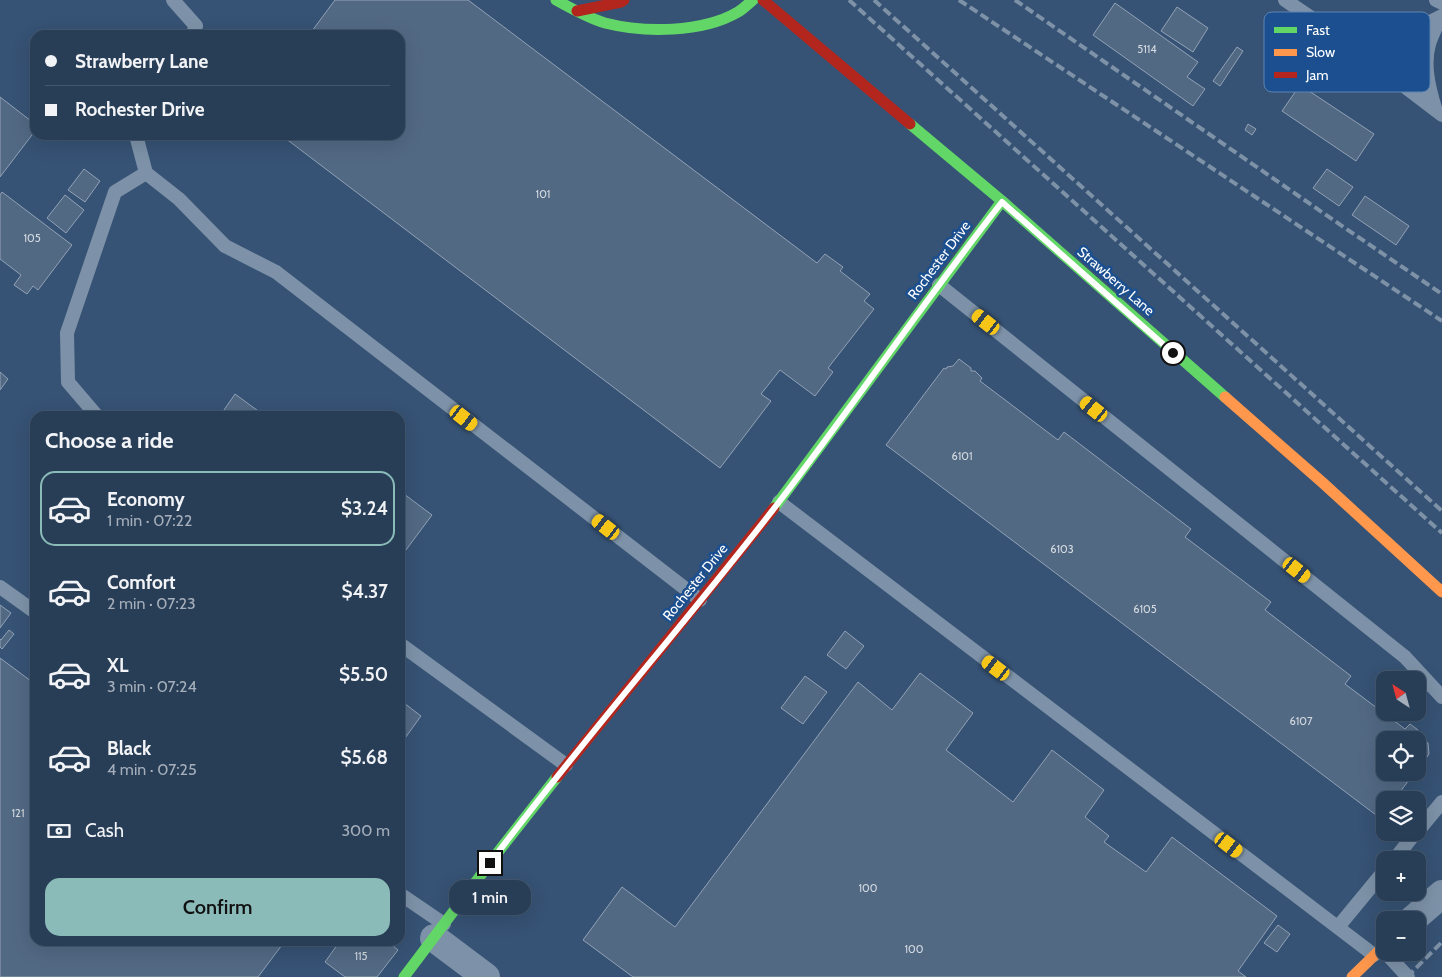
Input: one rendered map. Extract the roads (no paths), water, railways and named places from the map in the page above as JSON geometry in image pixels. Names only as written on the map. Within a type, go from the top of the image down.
[{"type":"street","points":[[556,0],[577,12],[604,22],[643,30],[695,27],[736,14],[753,0]]},
{"type":"street","points":[[577,12],[624,0]]},
{"type":"street","name":"Strawberry Lane","points":[[763,0],[1002,202],[1323,484],[1442,592]]},
{"type":"street","name":"Rochester Drive","points":[[404,977],[566,765],[779,502],[1002,202]]},
{"type":"street","points":[[1422,911],[1442,894]]},
{"type":"street","points":[[439,931],[486,977]]},
{"type":"street","points":[[1352,977],[1376,956]]},
{"type":"lane","points":[[173,0],[196,26],[194,30]]},
{"type":"lane","points":[[1284,0],[1302,12]]},
{"type":"lane","points":[[1436,0],[1442,3]]},
{"type":"lane","points":[[1430,43],[1441,17]]},
{"type":"lane","points":[[1412,92],[1438,112]]},
{"type":"lane","points":[[1429,92],[1438,112]]},
{"type":"lane","points":[[138,140],[146,173],[179,199],[225,246],[276,272],[700,600]]},
{"type":"lane","points":[[93,411],[68,382],[67,333],[115,192],[146,173]]},
{"type":"lane","points":[[939,285],[1406,657],[1442,697]]},
{"type":"lane","points":[[779,502],[1338,927],[1376,948]]},
{"type":"lane","points":[[0,587],[30,608]]},
{"type":"lane","points":[[405,648],[566,765]]},
{"type":"lane","points":[[1426,821],[1442,802]]},
{"type":"lane","points":[[1401,851],[1410,841]]},
{"type":"lane","points":[[1338,927],[1376,881]]},
{"type":"lane","points":[[405,899],[439,931]]},
{"type":"lane","points":[[1392,961],[1408,977]]},
{"type":"railway","points":[[849,0],[1442,533]]},
{"type":"railway","points":[[874,0],[1442,511]]},
{"type":"railway","points":[[959,0],[1442,321]]},
{"type":"railway","points":[[1015,0],[1442,294]]},
{"type":"railway","points":[[1407,977],[1442,942]]}]
